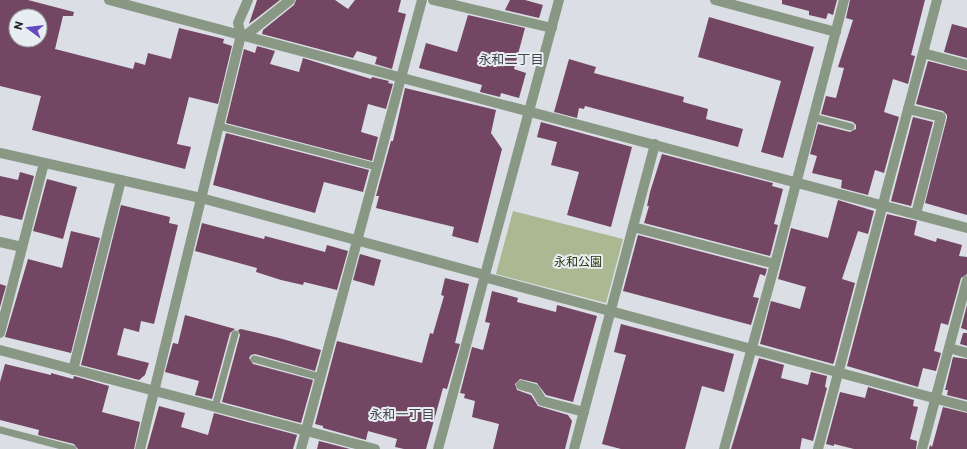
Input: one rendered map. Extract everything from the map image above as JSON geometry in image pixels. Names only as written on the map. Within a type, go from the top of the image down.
[{"type":"street","points":[[109,0],[136,3],[243,35],[796,181],[967,228]]},
{"type":"street","points":[[140,449],[201,198],[243,35],[238,23],[248,0]]},
{"type":"street","points":[[243,35],[290,0]]},
{"type":"street","points":[[301,449],[422,0]]},
{"type":"street","points":[[433,0],[552,28]]},
{"type":"street","points":[[438,449],[528,110],[559,0]]},
{"type":"street","points":[[715,0],[836,32]]},
{"type":"street","points":[[724,449],[775,264],[844,0]]},
{"type":"street","points":[[818,449],[937,0]]},
{"type":"street","points":[[923,52],[967,65]]},
{"type":"street","points":[[908,109],[941,117],[916,214]]},
{"type":"street","points":[[574,449],[655,144]]},
{"type":"street","points":[[0,153],[201,198],[751,350],[967,407]]},
{"type":"street","points":[[0,333],[44,162]]},
{"type":"street","points":[[73,370],[121,180]]},
{"type":"street","points":[[633,226],[775,264]]},
{"type":"street","points":[[0,242],[22,247]]},
{"type":"street","points":[[922,449],[967,280]]},
{"type":"street","points":[[949,348],[967,353]]},
{"type":"street","points":[[0,350],[375,449]]},
{"type":"street","points":[[521,385],[535,389],[542,400],[584,412]]},
{"type":"lane","points":[[813,117],[851,127]]},
{"type":"lane","points":[[219,126],[377,167]]},
{"type":"lane","points":[[215,407],[234,334]]},
{"type":"lane","points":[[254,359],[320,377]]},
{"type":"lane","points":[[0,430],[73,449]]},
{"type":"green space","name":"永和公園","points":[[513,211],[623,239],[606,303],[496,274]]},
{"type":"building","points":[[0,0],[28,0],[74,12],[73,16],[63,16],[55,49],[133,69],[135,62],[145,65],[148,53],[171,59],[179,28],[224,39],[223,43],[232,46],[218,104],[189,97],[177,144],[191,147],[185,169],[32,130],[41,96],[0,86]]},
{"type":"building","points":[[257,0],[280,0],[249,24]]},
{"type":"building","points":[[296,0],[335,0],[348,9],[355,0],[401,0],[398,12],[406,14],[392,69],[375,64],[377,57],[357,51],[353,58],[262,34],[263,30],[294,5]]},
{"type":"building","points":[[510,0],[525,0],[543,5],[539,18],[505,10]]},
{"type":"building","points":[[782,0],[837,0],[833,15],[828,13],[826,19],[809,15],[809,11],[782,4]]},
{"type":"building","points":[[850,0],[925,0],[911,55],[915,56],[908,84],[893,79],[884,112],[899,117],[884,173],[875,170],[868,195],[841,188],[842,180],[812,173],[817,156],[810,154],[818,124],[850,132],[856,129],[856,125],[853,122],[821,114],[826,96],[836,98],[844,68],[838,67],[853,20],[846,18]]},
{"type":"building","points":[[468,15],[525,28],[514,69],[526,73],[519,98],[501,93],[500,97],[480,92],[482,85],[419,68],[426,43],[457,52]]},
{"type":"building","points":[[709,17],[814,47],[783,158],[761,152],[781,81],[698,57]]},
{"type":"building","points":[[952,24],[967,28],[967,58],[944,52]]},
{"type":"building","points":[[257,46],[275,51],[270,64],[299,72],[303,58],[371,79],[372,77],[389,81],[388,83],[393,84],[386,109],[368,104],[361,132],[378,137],[372,161],[226,123],[244,49],[255,53]]},
{"type":"building","points":[[569,59],[596,67],[594,73],[684,97],[683,102],[708,109],[706,119],[743,129],[738,147],[585,106],[584,109],[579,108],[577,118],[554,112]]},
{"type":"building","points":[[928,61],[967,71],[967,215],[925,203],[947,118],[947,115],[943,111],[916,104]]},
{"type":"building","points":[[405,88],[496,110],[491,133],[502,149],[478,243],[452,236],[454,227],[376,208],[379,196],[376,196],[391,141],[393,141]]},
{"type":"building","points":[[913,117],[933,122],[911,206],[891,201]]},
{"type":"building","points":[[541,122],[632,147],[611,227],[567,215],[579,172],[551,165],[557,142],[537,137]]},
{"type":"building","points":[[226,133],[369,170],[363,192],[324,182],[315,213],[213,185]]},
{"type":"building","points":[[662,154],[773,183],[772,186],[783,189],[774,224],[778,225],[770,256],[644,223],[649,206],[647,206],[650,192]]},
{"type":"building","points":[[20,172],[34,176],[22,220],[0,215],[0,176],[18,180]]},
{"type":"building","points":[[47,179],[77,187],[63,239],[33,231]]},
{"type":"building","points":[[838,200],[874,211],[868,234],[858,231],[842,279],[855,283],[833,364],[760,344],[771,301],[800,309],[806,287],[778,279],[791,228],[828,238]]},
{"type":"building","points":[[121,205],[170,217],[169,223],[178,225],[154,324],[141,321],[139,332],[124,328],[117,355],[149,363],[145,375],[139,380],[81,365]]},
{"type":"building","points":[[887,214],[917,221],[914,235],[936,242],[937,238],[962,245],[959,256],[967,257],[967,274],[961,278],[948,325],[941,323],[934,351],[941,353],[936,371],[923,368],[918,387],[847,366]]},
{"type":"building","points":[[202,223],[264,239],[265,236],[325,252],[327,245],[348,251],[337,290],[304,282],[303,285],[281,280],[256,272],[257,268],[195,251]]},
{"type":"building","points":[[71,231],[100,238],[71,353],[5,337],[28,259],[62,268]]},
{"type":"building","points":[[638,235],[767,269],[765,276],[760,274],[753,297],[759,298],[751,325],[623,291]]},
{"type":"building","points":[[360,254],[381,260],[374,286],[353,280]]},
{"type":"building","points":[[445,278],[469,284],[455,343],[460,344],[447,389],[443,388],[426,449],[404,449],[395,447],[397,439],[368,431],[366,440],[323,428],[323,426],[315,424],[337,341],[422,363],[430,333],[433,334],[444,296],[441,295]]},
{"type":"building","points":[[0,284],[6,286],[0,307]]},
{"type":"building","points":[[492,291],[518,298],[517,302],[556,312],[557,305],[597,316],[573,402],[546,395],[537,383],[520,379],[515,384],[517,390],[531,395],[538,406],[568,415],[572,421],[565,449],[493,449],[499,424],[472,417],[475,401],[464,398],[465,394],[460,393],[472,347],[483,350],[490,323],[485,322]]},
{"type":"building","points":[[967,305],[967,330],[961,328]]},
{"type":"building","points":[[185,315],[235,329],[230,333],[212,399],[195,395],[199,381],[165,372],[173,343],[178,344]]},
{"type":"building","points":[[621,324],[734,354],[724,392],[702,386],[685,449],[621,449],[602,444],[626,355],[614,352]]},
{"type":"building","points":[[241,329],[321,350],[315,371],[255,354],[251,355],[249,358],[253,364],[313,380],[301,423],[222,402],[240,335],[238,330]]},
{"type":"building","points":[[963,333],[967,333],[967,346],[960,344]]},
{"type":"building","points":[[953,357],[967,359],[967,400],[947,395],[948,390],[945,390]]},
{"type":"building","points":[[759,358],[784,365],[781,378],[808,385],[811,372],[827,376],[825,387],[827,388],[813,441],[802,438],[800,449],[731,449]]},
{"type":"building","points":[[5,364],[73,379],[74,376],[109,386],[102,412],[140,422],[134,449],[78,449],[74,444],[38,435],[39,430],[0,420],[0,382]]},
{"type":"building","points":[[868,387],[914,400],[913,406],[918,407],[910,439],[917,441],[916,449],[854,449],[834,444],[834,446],[826,444],[840,392],[865,398]]},
{"type":"building","points":[[159,406],[185,413],[181,427],[208,435],[214,413],[297,435],[293,449],[147,449]]},
{"type":"building","points":[[943,407],[967,413],[967,449],[929,449],[930,445],[932,447]]},
{"type":"building","points":[[319,441],[350,449],[317,449]]},
{"type":"district","name":"永和二丁目","points":[[511,59]]},
{"type":"district","name":"永和一丁目","points":[[402,414]]}]
